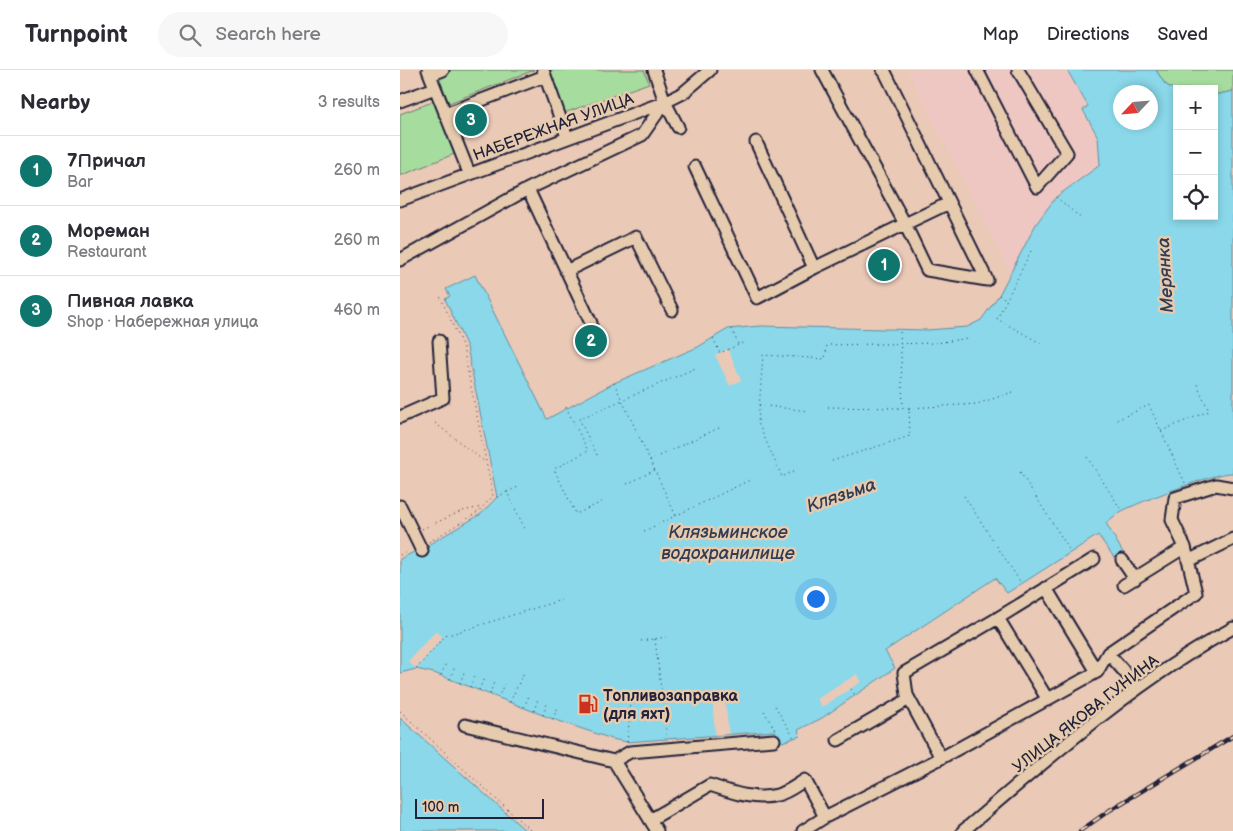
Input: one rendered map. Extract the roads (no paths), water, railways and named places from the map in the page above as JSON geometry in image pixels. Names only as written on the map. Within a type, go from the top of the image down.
[{"type":"street","points":[[443,70],[429,73],[469,173]]},
{"type":"street","points":[[654,70],[665,102],[678,127]]},
{"type":"street","name":"НАБЕРЕЖНАЯ УЛИЦА","points":[[400,200],[665,102],[683,93],[710,70]]},
{"type":"street","points":[[822,70],[905,224],[927,270],[986,280],[883,70]]},
{"type":"street","points":[[977,70],[1037,187],[1067,153],[1018,70]]},
{"type":"street","points":[[446,114],[544,73],[568,138]]},
{"type":"street","points":[[400,101],[435,88]]},
{"type":"street","points":[[400,260],[528,189],[642,135],[665,102]]},
{"type":"street","points":[[756,142],[814,268]]},
{"type":"street","points":[[695,167],[757,298],[814,268],[949,203]]},
{"type":"street","points":[[528,189],[591,323]]},
{"type":"street","points":[[566,271],[636,237],[672,310]]},
{"type":"street","points":[[400,417],[443,398],[439,341]]},
{"type":"street","points":[[802,831],[825,817],[941,758],[1097,672],[1108,652],[1196,593],[1185,547],[1172,520],[1175,498],[1216,485],[1233,488]]},
{"type":"street","points":[[400,506],[421,548]]},
{"type":"street","points":[[1188,561],[1233,539]]},
{"type":"street","points":[[1124,586],[1185,547]]},
{"type":"street","points":[[941,758],[907,695],[904,673],[1094,559]]},
{"type":"street","points":[[1122,560],[1135,579]]},
{"type":"street","points":[[1046,588],[1097,672]]},
{"type":"street","points":[[998,618],[1048,700]]},
{"type":"street","name":"УЛИЦА ЯКОВА ГУНИНА","points":[[963,831],[1135,690],[1233,628]]},
{"type":"street","points":[[1108,652],[1129,677],[1135,690]]},
{"type":"street","points":[[838,740],[909,699]]},
{"type":"street","points":[[465,725],[614,761],[630,752],[774,735]]},
{"type":"street","points":[[614,761],[653,828],[710,785],[738,794],[763,797],[778,795],[805,780],[825,817]]},
{"type":"water","name":"Клязьминское водохранилище","points":[[1067,70],[1156,70],[1165,84],[1173,89],[1173,220],[1218,220],[1218,94],[1233,91],[1233,473],[1212,477],[1178,488],[1116,515],[1106,523],[1125,556],[1116,560],[1098,535],[1007,593],[995,578],[885,651],[895,668],[822,718],[798,730],[800,736],[782,742],[775,731],[627,742],[612,739],[553,719],[434,673],[416,669],[400,673],[400,559],[416,551],[418,554],[429,548],[428,545],[481,514],[497,497],[467,347],[445,299],[450,296],[446,289],[475,275],[547,419],[614,383],[698,347],[728,329],[760,326],[927,330],[967,327],[981,320],[999,295],[1036,224],[1056,197],[1100,165],[1098,137],[1083,110],[1088,106]]},
{"type":"water","points":[[400,718],[526,831],[400,831]]},
{"type":"railway","points":[[1080,831],[1110,810],[1233,736]]},
{"type":"place","name":"Пивная лавка","points":[[471,120]]},
{"type":"place","name":"7Причал","points":[[884,265]]},
{"type":"place","name":"Мореман","points":[[591,341]]},
{"type":"place","name":"Топливозаправка (для яхт)","points":[[588,704]]},
{"type":"water label","name":"Мерянка","points":[[1165,275]]},
{"type":"water label","name":"Клязьма","points":[[841,495]]}]
